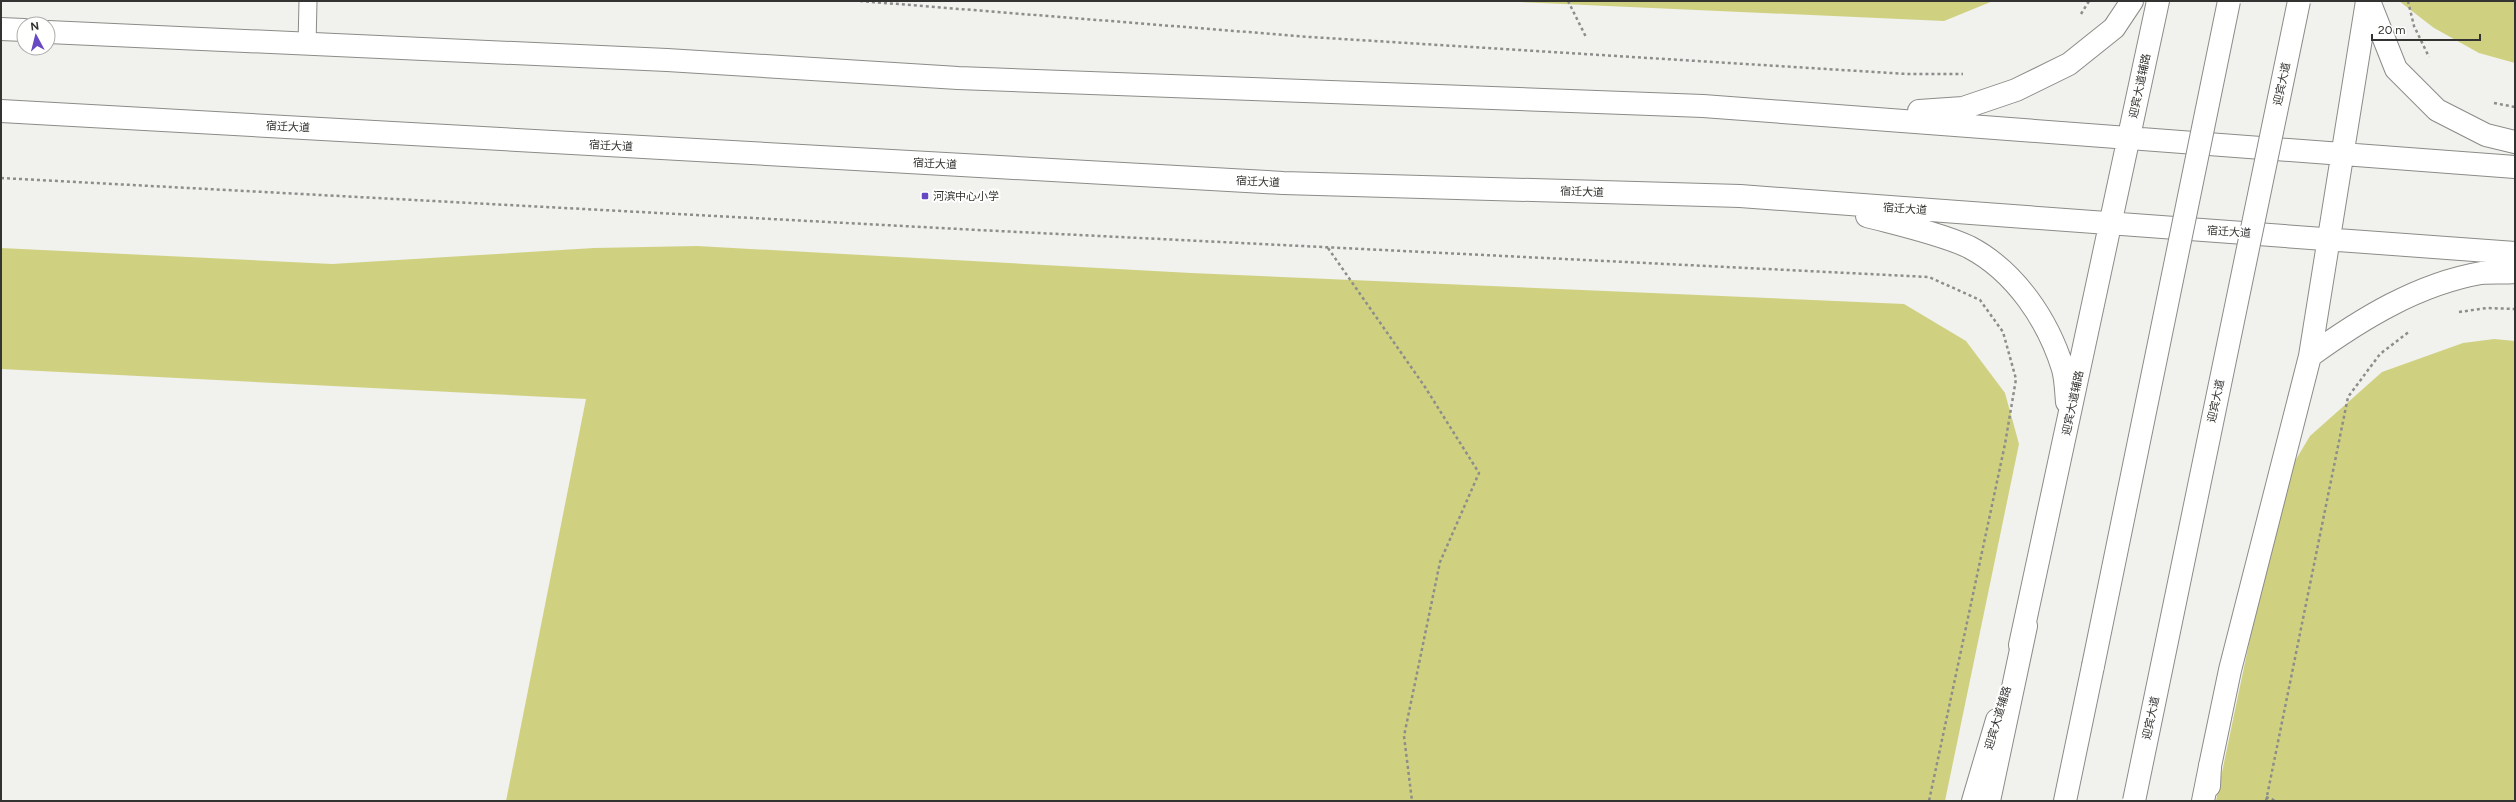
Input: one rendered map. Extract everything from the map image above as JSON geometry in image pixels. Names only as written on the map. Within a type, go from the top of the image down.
[{"type":"main road","points":[[1844,116],[1963,108],[2016,90],[2069,64],[2114,28],[2132,1]]},
{"type":"main road","name":"迎宾大道辅路","points":[[1973,801],[2026,626],[2158,1]]},
{"type":"main road","points":[[2065,801],[2229,1]]},
{"type":"main road","name":"迎宾大道","points":[[2134,801],[2299,1]]},
{"type":"main road","points":[[2368,1],[2396,69],[2437,110],[2486,135],[2515,142]]},
{"type":"main road","points":[[2203,801],[2230,670],[2310,356],[2368,1]]},
{"type":"main road","points":[[1,29],[16,30]]},
{"type":"main road","points":[[56,32],[306,45],[667,60],[958,78],[1703,106],[2515,167]]},
{"type":"main road","name":"宿迁大道","points":[[1,111],[1283,183],[1740,196],[2515,253]]},
{"type":"main road","points":[[1810,202],[1907,226],[1969,247],[2008,274],[2034,308],[2052,342],[2063,370],[2069,420]]},
{"type":"main road","points":[[2310,356],[2355,324],[2423,290],[2482,273],[2515,272]]},
{"type":"main road","points":[[1989,801],[2026,626]]},
{"type":"main road","points":[[2208,801],[2210,766]]},
{"type":"lane","points":[[306,45],[308,1]]},
{"type":"path","points":[[860,1],[1310,36],[1907,74],[1968,74]]},
{"type":"path","points":[[1568,1],[1586,37]]},
{"type":"path","points":[[2076,20],[2090,1]]},
{"type":"path","points":[[2408,1],[2414,26],[2433,64]]},
{"type":"path","points":[[2487,102],[2515,107]]},
{"type":"path","points":[[1,178],[1328,248],[1929,277],[1980,300],[2003,332],[2016,379],[2005,444],[1929,801]]},
{"type":"path","points":[[1328,248],[1425,387],[1479,473],[1440,562],[1404,736],[1412,801]]},
{"type":"path","points":[[2457,312],[2487,308],[2515,309]]},
{"type":"path","points":[[2266,801],[2348,398],[2380,354],[2411,330]]},
{"type":"path","points":[[2266,797],[2276,801]]},
{"type":"green space","points":[[1496,1],[1993,1],[1944,21]]},
{"type":"green space","points":[[2399,1],[2515,1],[2515,63],[2479,53],[2434,28]]},
{"type":"green space","points":[[697,246],[1191,273],[1904,304],[1966,341],[2005,393],[2019,444],[1945,801],[506,801],[586,399],[1,369],[1,248],[332,264],[594,248]]},
{"type":"green space","points":[[2494,339],[2515,341],[2515,801],[2216,801],[2283,481],[2310,436],[2382,372],[2463,343]]},
{"type":"place","name":"河滨中心小学","points":[[925,196]]}]
